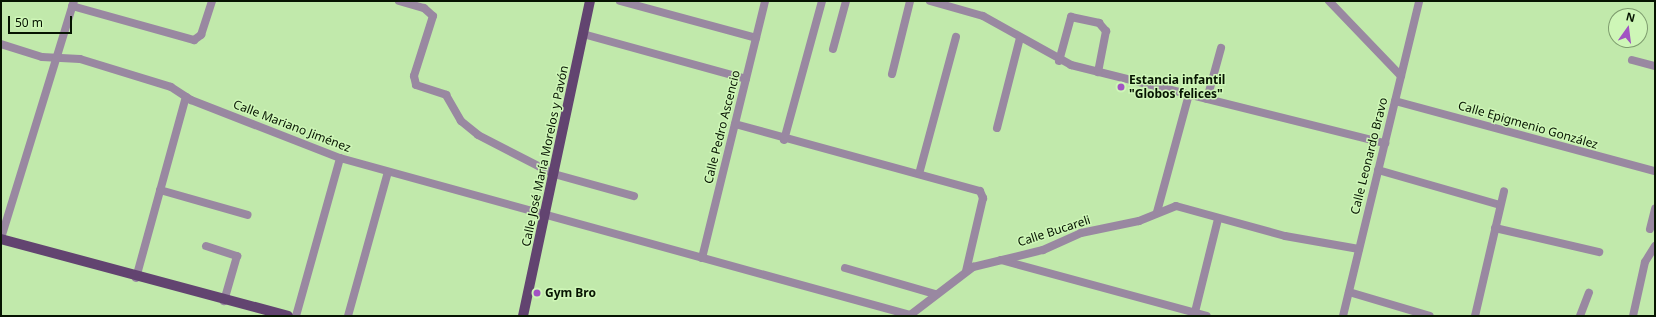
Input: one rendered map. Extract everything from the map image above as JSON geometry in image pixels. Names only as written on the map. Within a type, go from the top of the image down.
[{"type":"main road","name":"Calle José María Morelos y Pavón","points":[[523,316],[547,217],[554,174],[590,1]]},
{"type":"main road","points":[[1,239],[136,278],[224,300],[270,314],[288,316]]},
{"type":"street","points":[[1,239],[73,4],[194,40],[200,37],[212,1]]},
{"type":"street","points":[[400,1],[424,8],[433,16],[414,76],[416,85],[446,95],[461,121],[478,136],[554,174],[634,196]]},
{"type":"street","points":[[620,1],[756,38]]},
{"type":"street","name":"Calle Pedro Ascencio","points":[[702,258],[765,1]]},
{"type":"street","points":[[784,140],[822,1]]},
{"type":"street","points":[[833,49],[846,1]]},
{"type":"street","points":[[892,74],[910,1]]},
{"type":"street","points":[[930,1],[983,16],[1059,61],[1385,143]]},
{"type":"street","points":[[1329,1],[1401,76]]},
{"type":"street","name":"Calle Leonardo Bravo","points":[[1343,316],[1419,1]]},
{"type":"street","points":[[1059,61],[1071,17],[1099,22],[1106,31],[1098,72]]},
{"type":"street","points":[[583,34],[746,79]]},
{"type":"street","points":[[920,174],[956,37]]},
{"type":"street","points":[[997,128],[1020,38]]},
{"type":"street","name":"Calle Mariano Jiménez","points":[[1,44],[42,57],[80,59],[157,82],[176,89],[186,97],[340,158],[547,217],[702,258],[909,316]]},
{"type":"street","points":[[1207,99],[1221,48]]},
{"type":"street","points":[[1632,60],[1655,66]]},
{"type":"street","points":[[1157,212],[1189,94]]},
{"type":"street","points":[[136,278],[186,97]]},
{"type":"street","name":"Calle Epigmenio González","points":[[1395,101],[1655,171]]},
{"type":"street","points":[[735,124],[784,140],[920,174],[981,193],[966,271]]},
{"type":"street","points":[[296,316],[340,158]]},
{"type":"street","points":[[1378,170],[1500,205]]},
{"type":"street","points":[[348,316],[388,172]]},
{"type":"street","points":[[160,190],[248,215]]},
{"type":"street","points":[[1475,316],[1504,191]]},
{"type":"street","name":"Calle Bucareli","points":[[909,316],[966,271],[1001,260],[1043,250],[1081,233],[1139,221],[1157,212],[1176,206],[1218,219],[1314,243],[1359,249]]},
{"type":"street","points":[[1650,230],[1655,209]]},
{"type":"street","points":[[1194,314],[1218,219]]},
{"type":"street","points":[[1495,228],[1599,252]]},
{"type":"street","points":[[206,246],[237,256],[224,300]]},
{"type":"street","points":[[1633,316],[1645,262],[1655,246]]},
{"type":"street","points":[[1001,260],[1194,314],[1207,316]]},
{"type":"street","points":[[845,268],[935,294]]},
{"type":"street","points":[[1348,292],[1430,316]]},
{"type":"street","points":[[1580,316],[1589,293]]},
{"type":"place","name":"Estancia infantil \"Globos felices\"","points":[[1121,87]]},
{"type":"place","name":"Gym Bro","points":[[537,293]]}]
